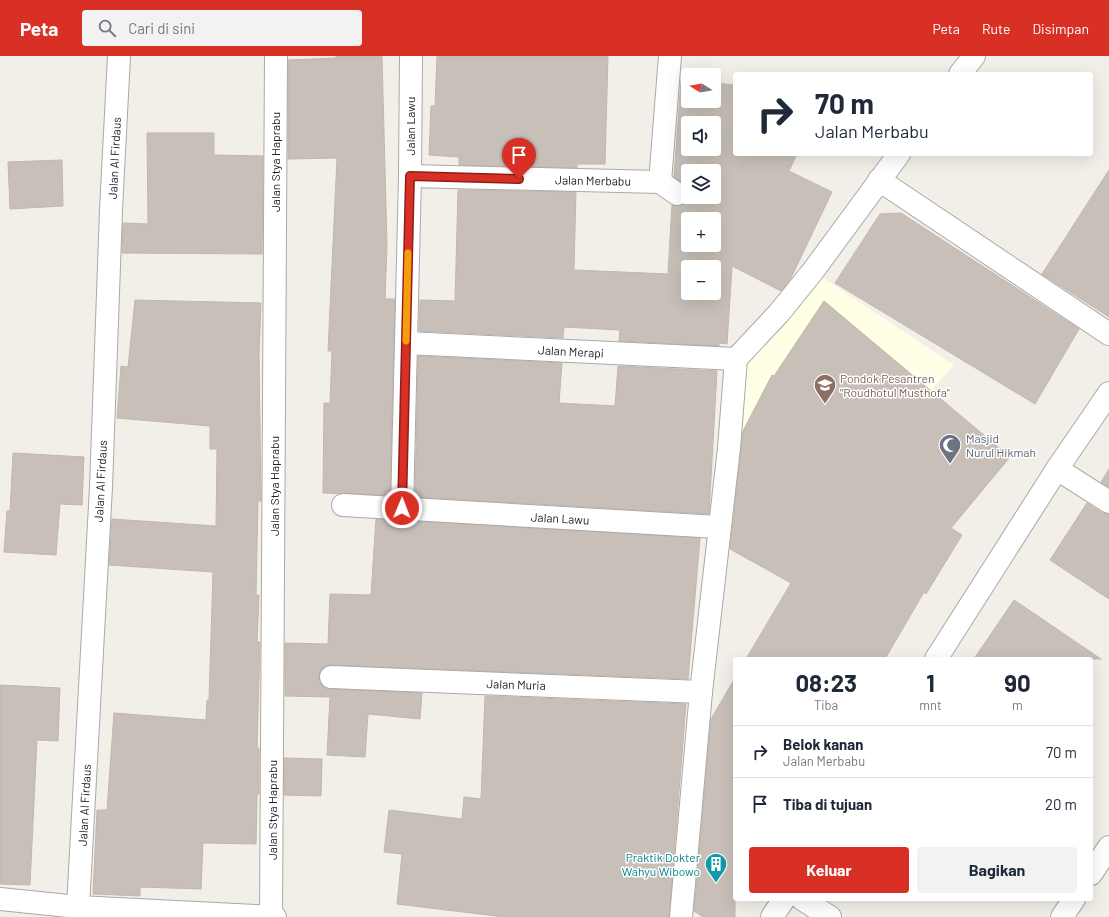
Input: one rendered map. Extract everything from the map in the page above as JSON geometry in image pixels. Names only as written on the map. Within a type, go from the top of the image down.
[{"type":"street","name":"Jalan Al Firdaus","points":[[78,907],[101,487],[111,210],[119,56]]},
{"type":"street","name":"Jalan Stya Haprabu","points":[[271,917],[276,56]]},
{"type":"street","name":"Jalan Lawu","points":[[402,508],[410,176],[411,56]]},
{"type":"street","name":"Jalan Merbabu","points":[[410,176],[668,188],[670,56]]},
{"type":"street","points":[[962,72],[974,56]]},
{"type":"street","points":[[681,917],[701,692],[718,527],[729,448],[736,359],[779,313],[813,271],[897,156]]},
{"type":"street","points":[[879,180],[1109,334]]},
{"type":"street","name":"Jalan Merapi","points":[[406,343],[736,359]]},
{"type":"street","points":[[937,657],[1057,469],[1109,393]]},
{"type":"street","points":[[1057,469],[1109,502]]},
{"type":"street","name":"Jalan Lawu","points":[[342,505],[718,527]]},
{"type":"street","name":"Jalan Muria","points":[[331,677],[701,692]]},
{"type":"street","points":[[1093,871],[1109,848]]},
{"type":"street","points":[[0,899],[78,907],[178,914],[275,917]]},
{"type":"street","points":[[772,917],[783,901]]},
{"type":"street","points":[[805,901],[830,917]]},
{"type":"street","points":[[1062,917],[1073,901]]},
{"type":"shaded area","name":"Pondok Pesantren \"Roudhotul Musthofa\"","points":[[813,271],[954,365],[882,444],[844,504],[729,448],[736,359]]},
{"type":"building","points":[[336,56],[382,56],[387,245],[385,299],[395,299],[390,495],[323,493],[324,403],[330,403],[332,351],[328,351],[337,158],[288,159],[288,60],[336,58]]},
{"type":"building","points":[[437,56],[608,56],[605,164],[577,164],[577,168],[459,165],[459,157],[429,155],[431,106],[435,106]]},
{"type":"building","points":[[681,81],[681,108],[721,108],[721,84],[733,85],[733,156],[796,156],[789,171],[832,192],[791,278],[781,291],[732,266],[727,344],[719,343],[719,346],[619,341],[620,330],[564,327],[563,338],[419,331],[420,300],[455,301],[458,190],[576,192],[574,270],[668,274],[672,205],[721,204],[721,164],[681,164],[681,182],[674,177]]},
{"type":"building","points":[[147,133],[214,133],[214,155],[263,156],[262,254],[122,253],[123,223],[148,224]]},
{"type":"building","points":[[62,160],[63,206],[10,209],[8,162]]},
{"type":"building","points":[[1109,170],[1109,317],[1042,274]]},
{"type":"building","points":[[901,213],[1079,329],[1035,404],[835,283],[880,214]]},
{"type":"building","points":[[135,300],[261,303],[259,355],[261,501],[258,501],[256,595],[259,595],[257,642],[260,642],[257,748],[259,748],[259,794],[257,794],[256,844],[203,843],[201,889],[140,887],[140,896],[93,894],[97,810],[107,810],[114,713],[206,720],[207,700],[209,700],[213,572],[109,565],[112,519],[216,526],[217,449],[210,449],[210,426],[117,418],[121,366],[128,367]]},
{"type":"building","points":[[824,301],[1010,457],[951,528],[962,535],[926,594],[924,592],[886,657],[747,657],[791,583],[730,549],[743,431],[772,375],[774,376]]},
{"type":"building","points":[[418,356],[562,363],[559,403],[615,406],[618,366],[717,371],[709,514],[415,497]]},
{"type":"building","points":[[13,453],[84,457],[82,505],[60,504],[56,555],[4,552],[7,511],[10,511]]},
{"type":"building","points":[[1109,469],[1109,487],[1101,482]]},
{"type":"building","points":[[1087,503],[1102,513],[1109,514],[1109,599],[1050,560]]},
{"type":"building","points":[[376,519],[700,538],[688,679],[331,665],[325,666],[320,671],[319,676],[320,683],[325,688],[422,693],[420,719],[368,714],[365,757],[327,755],[330,697],[285,696],[285,643],[328,644],[330,594],[371,595]]},
{"type":"building","points":[[1014,600],[1101,659],[1093,659],[1093,657],[975,657]]},
{"type":"building","points":[[733,681],[733,901],[735,901],[735,917],[703,917],[694,911],[711,719]]},
{"type":"building","points":[[0,685],[60,688],[58,741],[37,740],[30,885],[0,884]]},
{"type":"building","points":[[485,696],[686,704],[669,917],[504,917],[397,904],[402,854],[384,852],[389,810],[462,819],[464,797],[481,799]]},
{"type":"building","points":[[284,758],[322,759],[321,796],[284,795]]},
{"type":"slow traffic","points":[[406,341],[408,253]]},
{"type":"place","name":"Pondok Pesantren \"Roudhotul Musthofa\"","points":[[825,404]]},
{"type":"place","name":"Masjid Nurul Hikmah","points":[[950,464]]},
{"type":"place","name":"Praktik Dokter Wahyu Wibowo","points":[[716,884]]},
{"type":"route","points":[[402,508],[410,176],[519,179]]}]
